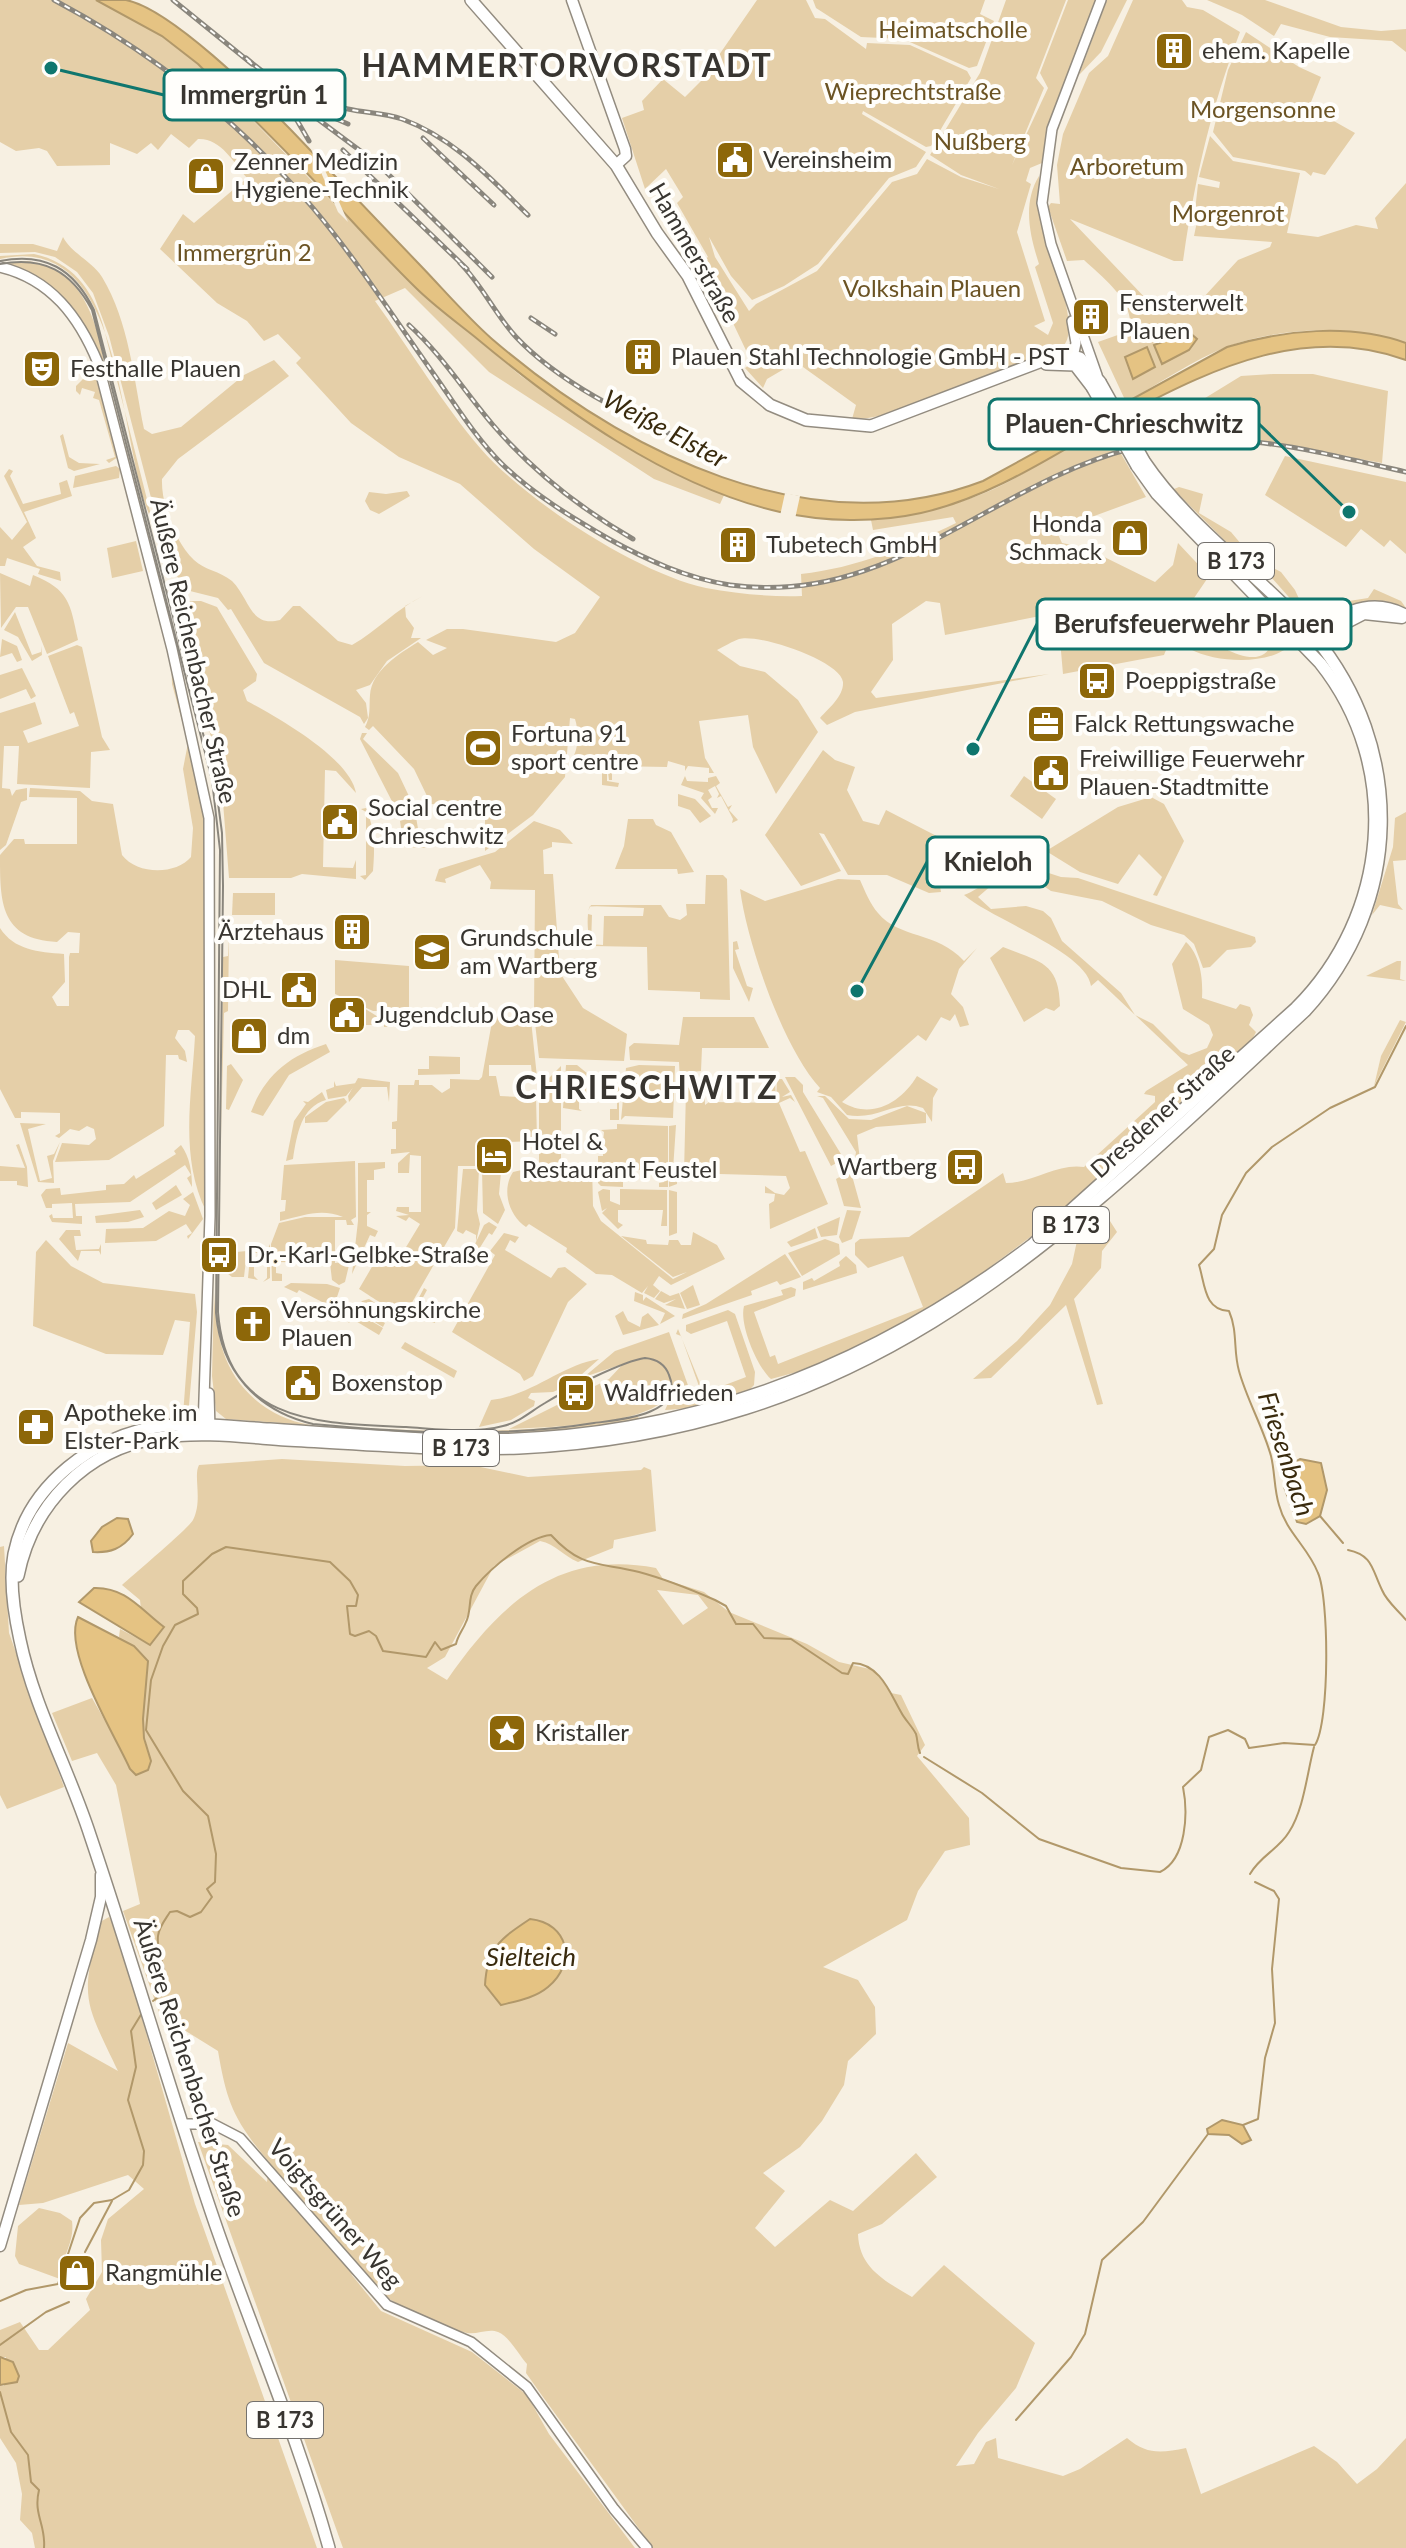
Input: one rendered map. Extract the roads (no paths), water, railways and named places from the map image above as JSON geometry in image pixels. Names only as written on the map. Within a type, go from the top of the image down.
[{"type":"main road","name":"Hammerstraße","points":[[471,0],[616,165],[657,233],[688,276],[741,381],[780,411],[806,420],[871,426],[1015,372],[1073,359]]},
{"type":"main road","points":[[572,0],[625,149],[626,156],[616,165]]},
{"type":"main road","name":"B 173","points":[[1073,359],[1096,384],[1157,494],[1232,571],[1312,640]]},
{"type":"main road","name":"B 173","points":[[207,1428],[410,1438],[534,1439],[589,1434],[678,1417],[751,1397],[811,1375],[927,1317],[1032,1245],[1324,984],[1368,913],[1379,872],[1384,830],[1382,786],[1361,707],[1345,677],[1312,640],[1141,463]]},
{"type":"main road","points":[[1312,640],[1334,618],[1358,608],[1387,607],[1406,617]]},
{"type":"main road","name":"Äußere Reichenbacher Straße","points":[[207,1428],[152,1428],[122,1436],[78,1460],[36,1502],[14,1554],[12,1579],[20,1644],[31,1681],[101,1867],[183,2124],[329,2548]]},
{"type":"main road","name":"Äußere Reichenbacher Straße","points":[[15,1601],[20,1567],[31,1533],[50,1501],[74,1476],[128,1445],[207,1428]]},
{"type":"main road","points":[[0,2246],[95,1922],[101,1867]]},
{"type":"main road","points":[[98,1906],[114,1905]]},
{"type":"main road","points":[[95,1922],[114,1905]]},
{"type":"street","points":[[1096,384],[1043,213],[1043,189],[1057,114],[1101,0]]},
{"type":"street","name":"Äußere Reichenbacher Straße","points":[[0,267],[35,280],[62,301],[80,325],[98,363],[205,789],[212,886],[207,1428]]},
{"type":"street","points":[[1067,291],[1075,331],[1073,359]]},
{"type":"street","name":"Voigtsgrüner Weg","points":[[183,2124],[213,2124],[240,2138],[387,2305],[464,2338],[520,2380],[614,2509],[647,2548]]},
{"type":"water","points":[[96,0],[126,0],[145,7],[166,19],[213,56],[291,130],[474,322],[544,380],[600,418],[660,451],[722,477],[786,495],[852,503],[918,498],[983,481],[1227,347],[1248,341],[1316,331],[1362,333],[1406,343],[1406,360],[1369,350],[1333,347],[1298,349],[1263,356],[1229,366],[1162,395],[1003,483],[949,505],[921,513],[868,520],[780,512],[697,484],[657,464],[618,442],[543,391],[422,294],[198,64],[162,36]]},
{"type":"water","points":[[1189,332],[1197,339],[1189,350],[1162,364],[1154,345]]},
{"type":"water","points":[[1147,347],[1155,367],[1133,379],[1125,357]]},
{"type":"water","points":[[1300,1459],[1321,1463],[1327,1490],[1320,1516],[1306,1524],[1297,1522],[1284,1487],[1288,1466]]},
{"type":"water","points":[[117,1518],[128,1519],[133,1534],[115,1549],[93,1552],[91,1541],[102,1527]]},
{"type":"water","points":[[94,1588],[124,1595],[164,1627],[150,1645],[79,1602]]},
{"type":"water","points":[[78,1617],[134,1646],[148,1661],[143,1719],[144,1738],[151,1761],[148,1770],[136,1775],[103,1716],[84,1672],[77,1651],[75,1632]]},
{"type":"water","name":"Sielteich","points":[[530,1919],[543,1922],[560,1936],[565,1956],[563,1967],[543,1991],[501,2005],[485,1985],[492,1953],[503,1939]]},
{"type":"water","points":[[1222,2120],[1243,2125],[1251,2140],[1242,2144],[1229,2135],[1208,2134],[1207,2129]]},
{"type":"water","points":[[0,2357],[13,2362],[19,2376],[17,2382],[0,2385]]},
{"type":"waterway","name":"Friesenbach","points":[[924,1757],[982,1793],[1039,1839],[1121,1868],[1160,1872],[1176,1857],[1180,1846],[1185,1821],[1183,1787],[1201,1770],[1209,1737],[1228,1730],[1245,1739],[1249,1748],[1284,1743],[1315,1745],[1320,1732],[1325,1687],[1326,1632],[1322,1587],[1314,1564],[1282,1515],[1271,1456],[1239,1371],[1234,1326],[1229,1311],[1221,1310],[1210,1301],[1199,1265],[1214,1249],[1222,1215],[1246,1173],[1272,1147],[1330,1108],[1375,1087],[1406,1026]]},
{"type":"waterway","points":[[1281,1460],[1288,1466]]},
{"type":"waterway","points":[[1320,1516],[1343,1543]]},
{"type":"waterway","name":"Friesenbach","points":[[153,2001],[161,1994],[166,1979],[158,1945],[160,1930],[170,1912],[177,1911],[190,1917],[201,1912],[212,1897],[207,1889],[215,1882],[216,1854],[208,1816],[183,1791],[146,1730],[151,1680],[163,1646],[175,1625],[198,1614],[197,1608],[183,1594],[183,1581],[212,1554],[226,1547],[330,1562],[350,1581],[358,1595],[356,1606],[347,1606],[350,1634],[355,1636],[369,1631],[376,1636],[383,1651],[426,1657],[435,1642],[441,1650],[456,1644],[468,1618],[473,1590],[491,1571],[521,1547],[551,1535],[582,1559],[649,1575],[715,1600],[726,1606],[736,1624],[753,1624],[764,1638],[791,1639],[842,1673],[848,1674],[853,1663],[870,1668],[888,1688],[916,1734],[920,1753]]},
{"type":"waterway","points":[[1348,1550],[1367,1560],[1384,1594],[1406,1620]]},
{"type":"waterway","points":[[1250,1874],[1285,1838],[1294,1823],[1314,1747]]},
{"type":"waterway","points":[[1243,2125],[1258,2119],[1265,2058],[1275,2023],[1272,1969],[1279,1899],[1274,1891],[1255,1882]]},
{"type":"waterway","name":"Friesenbach","points":[[0,2301],[26,2290],[58,2284],[80,2218],[94,2203],[112,2200],[129,2190],[143,2165],[144,2151],[128,2100],[136,2067],[131,2031],[142,2013]]},
{"type":"waterway","points":[[1016,2420],[1071,2357],[1085,2334],[1102,2260],[1143,2222],[1208,2134]]},
{"type":"waterway","points":[[85,2252],[112,2201]]},
{"type":"waterway","points":[[0,2345],[46,2312],[69,2302]]},
{"type":"waterway","points":[[0,2392],[11,2432],[28,2455],[31,2482],[39,2490],[44,2548]]},
{"type":"tram line","points":[[0,261],[31,259],[56,267],[77,284],[94,310],[215,780],[222,833],[223,886],[218,1312],[225,1349],[239,1377],[259,1397],[283,1410],[311,1419],[374,1426],[480,1430],[515,1422],[580,1384],[623,1364],[645,1358],[660,1363],[669,1375],[672,1388],[668,1399],[659,1407],[618,1420],[524,1431],[419,1432],[313,1424],[275,1409],[259,1398],[245,1385],[234,1370],[225,1353],[216,1313],[220,850],[212,780],[92,310],[75,285],[55,269],[30,262],[0,264]]},
{"type":"railway","points":[[54,0],[126,42],[160,66],[256,147],[313,208],[345,248],[474,432],[514,475],[609,539],[682,573],[730,585],[787,587],[840,578],[890,561],[1081,465],[1133,448],[1167,442],[1202,439],[1270,444],[1406,472]]},
{"type":"railway","points":[[173,0],[252,64]]},
{"type":"railway","points":[[246,58],[281,84],[306,96],[333,106],[396,117],[421,127],[470,160],[528,215]]},
{"type":"railway","points":[[280,91],[378,164],[492,277]]},
{"type":"railway","points":[[291,110],[309,141]]},
{"type":"railway","points":[[316,110],[348,124]]},
{"type":"railway","points":[[423,138],[494,205]]},
{"type":"railway","points":[[343,150],[467,269]]},
{"type":"railway","points":[[460,263],[516,337],[558,373],[634,418],[712,451]]},
{"type":"railway","points":[[531,318],[555,334]]},
{"type":"railway","points":[[409,325],[524,458],[576,502],[633,539]]},
{"type":"place","name":"ehem. Kapelle","points":[[1174,51]]},
{"type":"place","name":"Immergrün 1","points":[[51,68]]},
{"type":"place","name":"Vereinsheim","points":[[735,160]]},
{"type":"place","name":"Zenner Medizin Hygiene-Technik","points":[[206,176]]},
{"type":"place","name":"Fensterwelt Plauen","points":[[1091,317]]},
{"type":"place","name":"Plauen Stahl Technologie GmbH - PST","points":[[643,357]]},
{"type":"place","name":"Festhalle Plauen","points":[[42,369]]},
{"type":"place","name":"Plauen-Chrieschwitz","points":[[1349,512]]},
{"type":"place","name":"Honda Schmack","points":[[1130,538]]},
{"type":"place","name":"Tubetech GmbH","points":[[738,545]]},
{"type":"place","name":"Poeppigstraße","points":[[1097,681]]},
{"type":"place","name":"Falck Rettungswache","points":[[1046,724]]},
{"type":"place","name":"Fortuna 91 sport centre","points":[[483,748]]},
{"type":"place","name":"Berufsfeuerwehr Plauen","points":[[973,749]]},
{"type":"place","name":"Freiwillige Feuerwehr Plauen-Stadtmitte","points":[[1051,773]]},
{"type":"place","name":"Social centre Chrieschwitz","points":[[340,822]]},
{"type":"place","name":"Ärztehaus","points":[[352,932]]},
{"type":"place","name":"Grundschule am Wartberg","points":[[432,952]]},
{"type":"place","name":"DHL","points":[[299,990]]},
{"type":"place","name":"Knieloh","points":[[857,991]]},
{"type":"place","name":"Jugendclub Oase","points":[[347,1015]]},
{"type":"place","name":"dm","points":[[249,1036]]},
{"type":"place","name":"Hotel & Restaurant Feustel","points":[[494,1156]]},
{"type":"place","name":"Wartberg","points":[[965,1167]]},
{"type":"place","name":"Dr.-Karl-Gelbke-Straße","points":[[219,1255]]},
{"type":"place","name":"Versöhnungskirche Plauen","points":[[253,1324]]},
{"type":"place","name":"Boxenstop","points":[[303,1383]]},
{"type":"place","name":"Waldfrieden","points":[[576,1393]]},
{"type":"place","name":"Apotheke im Elster-Park","points":[[36,1427]]},
{"type":"place","name":"Kristaller","points":[[507,1733]]},
{"type":"place","name":"Rangmühle","points":[[77,2273]]},
{"type":"district","name":"HAMMERTORVORSTADT","points":[[567,66]]},
{"type":"district","name":"CHRIESCHWITZ","points":[[647,1088]]},
{"type":"park label","name":"Heimatscholle","points":[[953,30]]},
{"type":"park label","name":"Wieprechtstraße","points":[[913,92]]},
{"type":"park label","name":"Morgensonne","points":[[1263,110]]},
{"type":"park label","name":"Nußberg","points":[[980,142]]},
{"type":"park label","name":"Arboretum","points":[[1127,167]]},
{"type":"park label","name":"Morgenrot","points":[[1228,214]]},
{"type":"park label","name":"Immergrün 2","points":[[244,253]]},
{"type":"park label","name":"Volkshain Plauen","points":[[932,289]]},
{"type":"water label","name":"Weiße Elster","points":[[665,429]]}]
